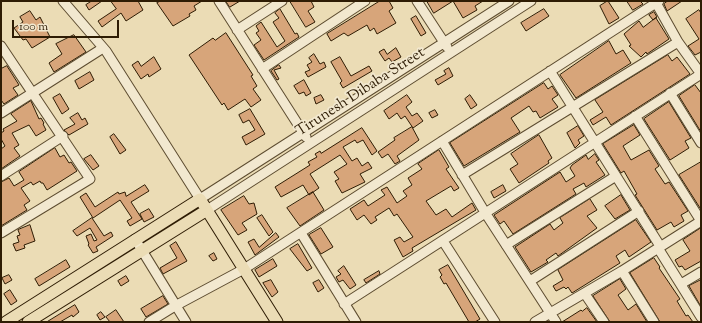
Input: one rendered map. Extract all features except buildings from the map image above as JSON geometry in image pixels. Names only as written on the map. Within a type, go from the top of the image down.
[{"type":"main road","points":[[200,199],[277,322]]},
{"type":"main road","name":"Tirunesh Dibaba Street","points":[[6,322],[200,199]]},
{"type":"main road","name":"Tirunesh Dibaba Street","points":[[28,322],[142,249],[207,210]]},
{"type":"street","points":[[63,1],[103,48],[200,199]]},
{"type":"street","points":[[219,1],[310,143]]},
{"type":"street","points":[[237,30],[282,1]]},
{"type":"street","points":[[262,69],[365,1]]},
{"type":"street","points":[[417,1],[451,53]]},
{"type":"street","name":"Tirunesh Dibaba Street","points":[[200,199],[509,1]]},
{"type":"street","name":"Tirunesh Dibaba Street","points":[[207,210],[531,1]]},
{"type":"street","points":[[149,322],[175,306],[244,270],[656,2],[678,42],[701,74],[486,214],[344,304]]},
{"type":"street","points":[[462,175],[678,42]]},
{"type":"street","points":[[1,113],[103,48]]},
{"type":"street","points":[[2,50],[63,136],[90,179],[2,231]]},
{"type":"street","points":[[550,71],[639,211],[701,317]]},
{"type":"street","points":[[670,93],[701,143]]},
{"type":"street","points":[[535,322],[585,294],[701,221],[635,116]]},
{"type":"street","points":[[1,176],[63,136]]},
{"type":"street","points":[[442,140],[486,214],[556,322]]},
{"type":"street","points":[[506,245],[616,176]]},
{"type":"street","points":[[530,281],[639,211]]},
{"type":"street","points":[[301,233],[356,322]]},
{"type":"street","points":[[135,240],[186,322]]},
{"type":"street","points":[[444,241],[495,322]]},
{"type":"street","points":[[622,271],[654,322]]},
{"type":"street","points":[[681,284],[701,272]]},
{"type":"street","points":[[585,294],[604,322]]}]
